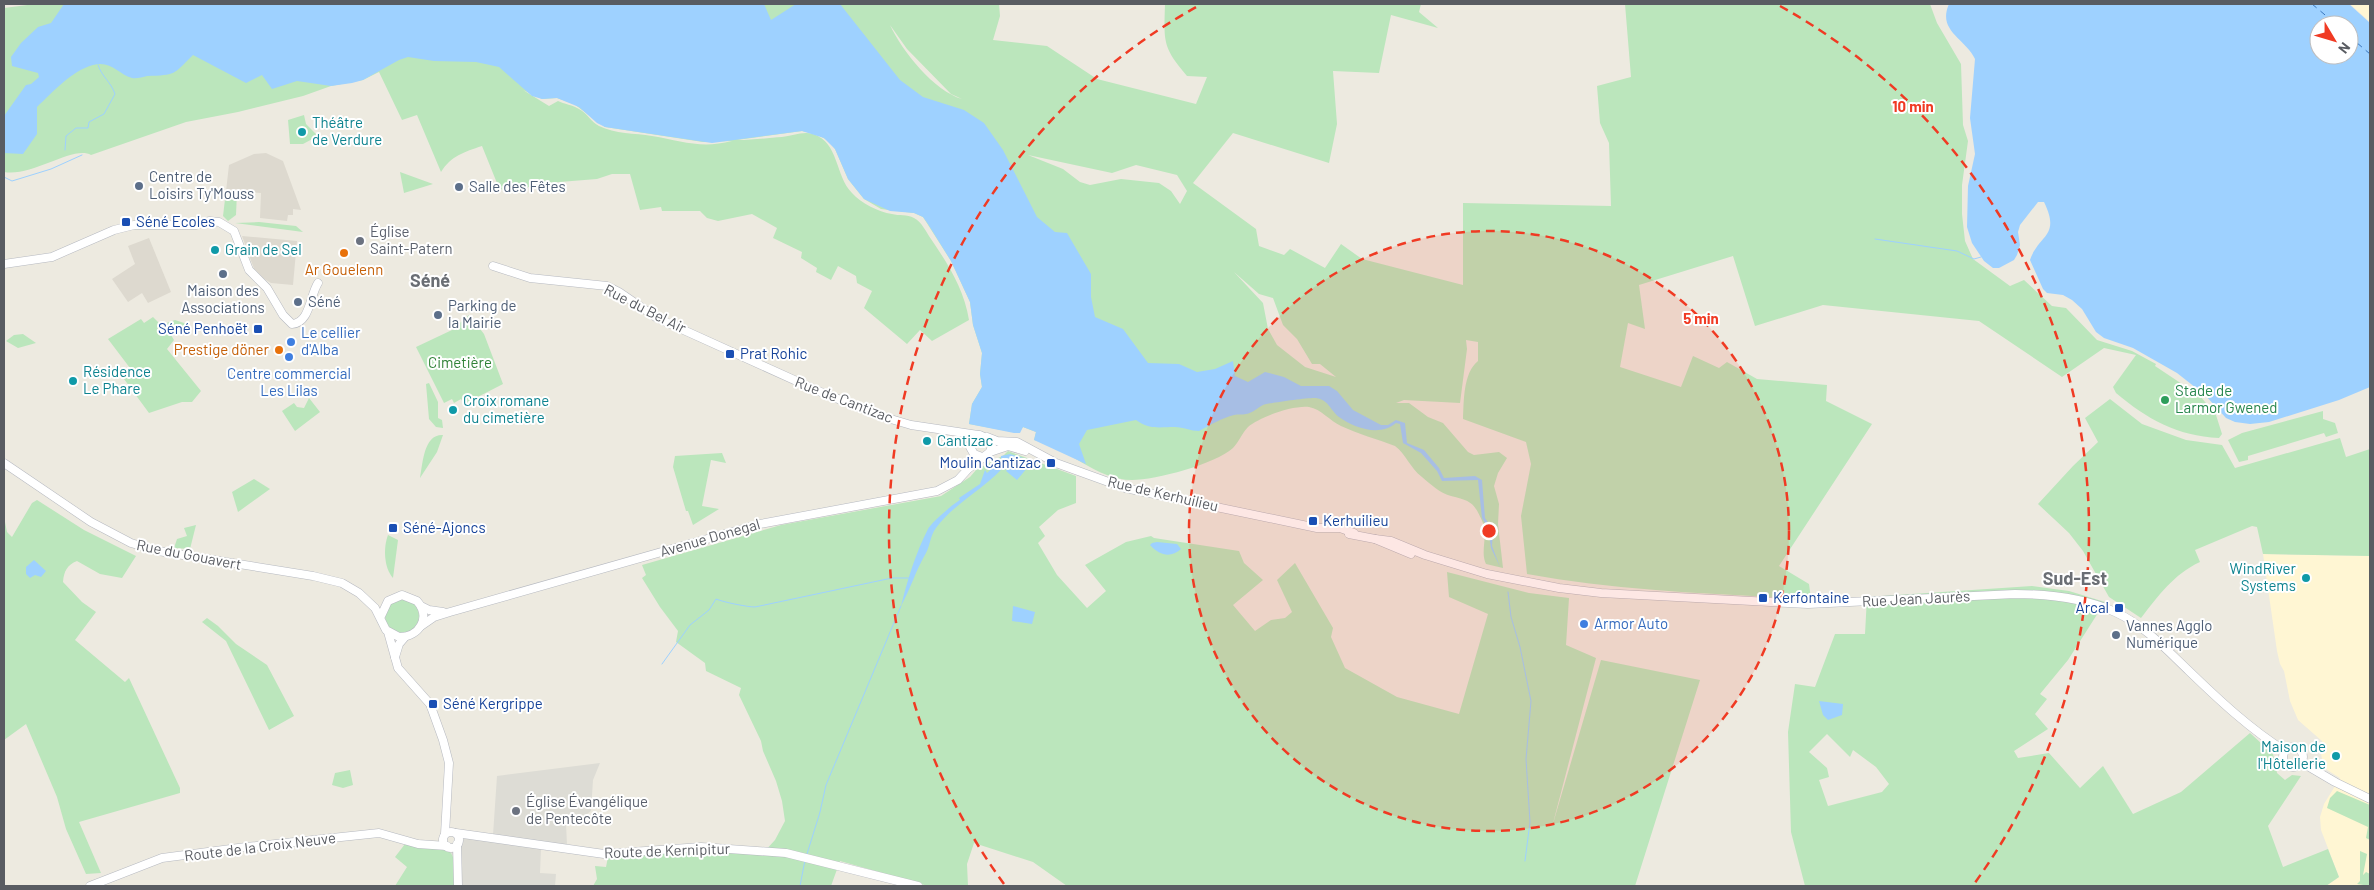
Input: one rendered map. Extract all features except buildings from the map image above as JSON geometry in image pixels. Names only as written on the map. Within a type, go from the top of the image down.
[{"type":"main road","points":[[72,250],[114,230],[151,224],[196,225],[209,221],[219,222],[234,231],[248,270],[267,288],[282,315],[294,325],[304,318],[318,283]]},
{"type":"main road","points":[[4,264],[52,257],[137,226]]},
{"type":"main road","name":"Rue du Bel Air","points":[[493,266],[530,278],[600,285],[614,289],[657,318],[734,352]]},
{"type":"main road","name":"Rue de Cantizac","points":[[734,352],[783,376],[884,417],[911,425],[958,434],[983,436]]},
{"type":"main road","points":[[958,434],[971,449],[978,456],[986,455],[991,443],[983,436],[972,439],[971,449],[968,469]]},
{"type":"main road","name":"Rue de Kerhuilieu","points":[[983,436],[997,441],[1017,442],[1038,454]]},
{"type":"main road","name":"Rue de Kerhuilieu","points":[[986,455],[1008,446],[1038,454],[1125,488],[1292,521],[1306,522],[1322,527],[1340,528],[1402,545],[1425,556],[1496,576]]},
{"type":"main road","name":"Avenue Donegal","points":[[421,626],[434,617],[450,612],[760,524],[938,491],[958,480],[968,469],[986,455]]},
{"type":"main road","name":"Rue du Gouavert","points":[[4,463],[91,522],[131,544],[160,552],[334,580],[363,596],[378,601],[388,601]]},
{"type":"main road","name":"Rue Jean Jaurès","points":[[1496,576],[1559,588],[1601,593],[1767,603],[1827,603],[2015,594],[2044,595],[2072,599],[2115,612],[2145,631],[2235,713],[2285,751]]},
{"type":"main road","points":[[406,595],[414,598],[421,606],[423,616],[421,626],[415,633],[405,637],[393,636],[383,625],[381,616],[388,601],[397,596],[406,595]]},
{"type":"main road","name":"Rue du Gouavert","points":[[363,596],[381,616]]},
{"type":"main road","name":"Avenue Donegal","points":[[421,606],[438,612],[450,612]]},
{"type":"main road","points":[[388,632],[395,657],[403,675],[430,704],[443,740],[449,763],[447,822],[449,839],[456,857]]},
{"type":"main road","points":[[395,657],[399,644],[405,637]]},
{"type":"main road","points":[[2293,747],[2299,749],[2303,757],[2301,762],[2294,767],[2288,766],[2284,760],[2285,751],[2293,747]]},
{"type":"main road","points":[[2301,762],[2340,786],[2370,799]]},
{"type":"main road","name":"Route de la Croix Neuve","points":[[90,886],[162,858],[246,848],[379,833],[418,844],[434,844],[449,839],[458,843]]},
{"type":"main road","points":[[458,886],[456,857],[458,843],[474,835]]},
{"type":"main road","name":"Route de Kernipitur","points":[[449,839],[474,835],[604,854],[701,847],[756,849],[806,858],[918,886]]},
{"type":"shaded area","points":[[2350,4],[2370,4],[2370,22]]},
{"type":"shaded area","points":[[266,153],[283,161],[301,210],[293,209],[293,215],[288,215],[287,221],[260,218],[261,193],[226,191],[229,165],[254,154]]},
{"type":"shaded area","points":[[242,236],[297,241],[293,285],[271,283],[256,274]]},
{"type":"shaded area","points":[[149,238],[171,292],[148,303],[142,293],[128,302],[112,279],[135,264],[128,246]]},
{"type":"shaded area","points":[[2263,554],[2370,556],[2370,886],[2326,886],[2339,877],[2321,830],[2320,817],[2324,804],[2340,778],[2324,768],[2321,754],[2322,741],[2298,720],[2290,701],[2284,671],[2277,651]]},
{"type":"shaded area","points":[[600,763],[593,780],[591,811],[578,821],[566,823],[567,845],[541,849],[540,873],[556,874],[555,886],[455,886],[455,860],[451,853],[459,848],[467,833],[493,835],[497,776]]},
{"type":"green space","points":[[35,4],[639,4],[642,23],[656,46],[678,68],[716,92],[734,99],[747,100],[817,101],[842,96],[875,150],[905,171],[927,177],[963,204],[997,235],[1016,265],[1032,297],[1025,324],[1028,328],[1039,332],[1048,342],[1052,352],[1055,374],[1060,377],[1069,378],[1089,370],[1094,370],[1100,376],[1115,384],[1157,393],[1171,410],[1184,416],[1188,415],[1195,400],[1205,391],[1219,395],[1237,407],[1260,386],[1270,384],[1287,397],[1298,397],[1305,392],[1325,395],[1345,418],[1365,425],[1366,422],[1347,415],[1329,392],[1309,388],[1288,393],[1271,381],[1254,386],[1236,403],[1217,388],[1202,388],[1181,412],[1172,407],[1164,395],[1156,389],[1139,387],[1130,381],[1110,377],[1093,364],[1076,368],[1066,376],[1060,375],[1056,368],[1057,352],[1047,333],[1028,324],[1029,312],[1037,297],[1037,288],[1024,260],[991,212],[929,167],[906,159],[882,140],[860,95],[851,84],[840,80],[813,86],[771,83],[720,71],[703,62],[683,44],[667,21],[662,4],[999,4],[1000,16],[993,40],[1047,46],[1097,79],[1196,104],[1207,77],[1187,76],[1173,58],[1166,43],[1164,27],[1165,4],[1421,4],[1419,12],[1438,28],[1391,15],[1379,73],[1333,71],[1337,124],[1329,163],[1233,133],[1193,183],[1256,229],[1259,246],[1284,255],[1290,249],[1325,268],[1341,244],[1362,259],[1463,285],[1463,203],[1611,206],[1609,143],[1600,123],[1597,86],[1631,77],[1625,4],[1930,4],[1937,23],[1961,64],[1963,125],[1968,141],[1962,185],[1962,214],[1965,241],[1973,259],[2010,286],[2024,280],[2052,306],[2066,308],[2097,340],[2132,351],[2156,364],[2155,366],[2200,396],[2216,415],[2222,434],[2219,438],[2204,437],[2176,430],[2139,411],[2116,393],[2113,387],[2136,355],[2104,348],[2062,377],[1979,321],[1823,305],[1755,326],[1733,256],[1639,285],[1645,329],[1628,323],[1620,367],[1681,387],[1693,356],[1719,368],[1727,362],[1757,379],[1827,385],[1826,401],[1872,424],[1779,566],[1809,584],[1811,599],[1633,588],[1527,574],[1521,516],[1531,464],[1526,442],[1463,419],[1465,388],[1469,373],[1478,361],[1478,342],[1466,340],[1467,349],[1460,403],[1404,400],[1396,403],[1409,403],[1428,417],[1443,423],[1468,452],[1474,455],[1499,452],[1507,458],[1498,473],[1494,486],[1499,504],[1498,524],[1503,568],[1486,564],[1484,559],[1485,533],[1483,523],[1477,511],[1468,501],[1447,495],[1435,488],[1418,473],[1395,446],[1341,426],[1313,408],[1294,408],[1260,419],[1248,427],[1233,448],[1213,460],[1170,474],[1132,480],[1106,475],[1059,449],[1034,440],[1036,432],[1023,427],[1018,433],[969,424],[972,404],[982,387],[980,374],[982,353],[973,325],[970,302],[951,261],[923,217],[914,213],[881,209],[864,199],[848,179],[835,149],[829,141],[816,134],[802,131],[737,140],[782,137],[805,133],[821,138],[828,144],[842,178],[856,197],[876,209],[895,215],[911,217],[922,225],[959,287],[969,320],[932,341],[920,330],[907,344],[864,308],[872,291],[857,283],[856,276],[838,266],[831,280],[816,272],[817,268],[801,258],[802,252],[773,238],[777,228],[752,214],[718,221],[707,218],[700,211],[662,211],[661,207],[640,210],[630,174],[612,174],[597,179],[547,183],[506,192],[499,188],[482,146],[454,158],[441,172],[417,115],[402,120],[379,72],[363,80],[331,86],[303,96],[238,112],[186,122],[91,155],[83,153],[74,154],[27,170],[4,172],[4,8]],"holes":[[[890,25],[907,49],[951,94],[962,99],[951,95],[930,79],[911,58]],[[523,90],[542,99],[557,98],[574,104],[605,127],[703,142],[732,141],[701,144],[618,132],[599,126],[574,106],[558,101],[549,106]],[[1028,155],[1112,173],[1136,165],[1177,175],[1187,191],[1180,204],[1171,191],[1159,183],[1121,179],[1090,185],[1080,182],[1063,169]],[[1234,272],[1259,294],[1273,298],[1283,325],[1297,339],[1312,364],[1320,364],[1336,377],[1305,367],[1277,345],[1268,329],[1263,303]]]},
{"type":"green space","name":"Théâtre de Verdure","points":[[304,115],[306,124],[318,136],[303,144],[290,144],[288,120]]},
{"type":"green space","points":[[400,172],[433,184],[404,193]]},
{"type":"green space","points":[[226,191],[237,192],[236,215],[228,221],[223,216]]},
{"type":"green space","points":[[259,222],[296,226],[303,232],[235,223]]},
{"type":"green space","name":"Cimetière","points":[[469,315],[484,334],[503,384],[464,404],[461,399],[454,403],[452,399],[444,403],[416,347],[452,330]]},
{"type":"green space","points":[[153,317],[161,325],[175,320],[187,324],[171,335],[174,340],[167,349],[201,391],[192,402],[182,402],[149,413],[124,379],[133,372],[108,339],[141,319],[144,323]]},
{"type":"green space","points":[[23,334],[36,343],[18,348],[6,341],[14,335]]},
{"type":"green space","points":[[429,383],[438,402],[438,418],[442,420],[443,428],[436,427],[429,419],[426,384]]},
{"type":"green space","points":[[309,398],[320,412],[295,431],[282,411],[294,403],[297,407],[304,408]]},
{"type":"green space","points":[[2110,399],[2142,424],[2186,440],[2222,445],[2235,468],[2340,438],[2346,457],[2370,449],[2370,556],[2263,554],[2257,527],[2252,526],[2195,550],[2200,562],[2174,579],[2141,618],[2109,597],[2083,551],[2069,533],[2038,504],[2098,442],[2085,418]]},
{"type":"green space","points":[[2323,411],[2323,419],[2335,423],[2338,433],[2326,437],[2324,433],[2248,456],[2248,460],[2239,462],[2228,440],[2242,433]]},
{"type":"green space","points":[[443,435],[437,452],[420,478],[428,444],[437,436]]},
{"type":"green space","points":[[1008,451],[1076,476],[1076,503],[1058,510],[1039,527],[1045,536],[1038,543],[1057,575],[1087,608],[1106,591],[1085,565],[1126,542],[1151,536],[1239,551],[1244,563],[1263,580],[1233,605],[1255,631],[1271,620],[1285,618],[1292,612],[1277,580],[1295,563],[1333,628],[1331,637],[1345,668],[1397,697],[1459,714],[1488,614],[1449,597],[1447,572],[1529,593],[1569,598],[1566,645],[1596,658],[1552,827],[1601,660],[1700,680],[1635,886],[1067,886],[1033,862],[974,843],[967,864],[968,886],[928,886],[840,861],[831,886],[593,886],[597,879],[595,866],[606,867],[608,857],[641,856],[697,850],[763,853],[775,840],[785,821],[776,781],[763,751],[761,741],[739,695],[741,688],[706,671],[705,663],[676,642],[678,631],[642,578],[646,575],[642,565],[781,525],[941,496],[970,477],[976,470]]},
{"type":"green space","points":[[722,453],[726,463],[711,460],[702,506],[719,509],[693,525],[688,511],[686,511],[673,467],[675,456]]},
{"type":"green space","points":[[254,479],[270,489],[238,512],[232,492]]},
{"type":"green space","points":[[37,500],[84,530],[136,556],[122,578],[100,574],[77,561],[67,569],[63,582],[82,602],[96,612],[75,640],[125,682],[129,678],[180,788],[180,793],[79,822],[101,873],[86,874],[66,829],[57,797],[26,724],[4,740],[4,517],[7,532],[12,537],[32,503]]},
{"type":"green space","points":[[196,525],[190,549],[174,548],[177,539],[187,536],[184,528]]},
{"type":"green space","points":[[388,535],[398,540],[393,578],[385,558],[385,546]]},
{"type":"green space","points":[[2032,586],[2069,591],[2105,602],[2068,660],[2040,694],[2047,699],[2035,714],[2048,729],[2014,751],[2018,758],[2049,753],[2080,788],[2103,766],[2133,814],[2181,792],[2250,733],[2273,754],[2277,773],[2285,780],[2292,775],[2301,776],[2268,826],[2283,867],[2328,849],[2339,877],[2326,886],[1805,886],[1791,832],[1788,732],[1795,684],[1815,687],[1835,634],[1865,634],[1867,597]],"holes":[[[1827,734],[1850,757],[1853,750],[1876,767],[1889,784],[1882,792],[1828,806],[1819,780],[1829,777],[1827,768],[1809,752]]]},
{"type":"green space","points":[[402,599],[409,600],[414,604],[418,609],[418,623],[414,628],[409,632],[402,633],[395,632],[390,628],[386,623],[385,616],[386,609],[390,604],[395,600]]},
{"type":"green space","points":[[207,618],[236,644],[267,665],[294,716],[269,730],[226,641],[202,622]]},
{"type":"green space","points":[[350,770],[353,785],[343,788],[332,785],[335,773]]},
{"type":"green space","points":[[2337,791],[2370,805],[2370,840],[2366,838],[2368,827],[2327,808],[2330,798]]},
{"type":"green space","points":[[405,844],[446,848],[454,860],[455,886],[395,886],[407,867],[395,857]]},
{"type":"green space","points":[[2360,851],[2367,854],[2363,875],[2366,872],[2370,874],[2370,886],[2357,884],[2360,881]]},
{"type":"water","points":[[64,4],[764,4],[771,20],[796,4],[840,4],[900,80],[923,97],[964,110],[984,123],[1003,150],[1037,217],[1055,232],[1067,233],[1091,274],[1091,297],[1095,317],[1123,329],[1148,363],[1179,364],[1197,372],[1215,369],[1233,361],[1235,376],[1248,382],[1265,372],[1284,377],[1301,386],[1329,386],[1337,391],[1353,410],[1381,425],[1388,425],[1396,420],[1405,423],[1407,443],[1424,450],[1439,468],[1444,478],[1475,476],[1482,480],[1485,518],[1493,530],[1492,546],[1500,567],[1491,548],[1488,528],[1482,518],[1478,480],[1442,481],[1437,471],[1421,453],[1403,443],[1400,424],[1396,423],[1382,430],[1352,425],[1339,417],[1327,403],[1320,399],[1306,398],[1266,404],[1253,412],[1225,418],[1199,431],[1178,427],[1150,427],[1136,420],[1087,430],[1079,444],[1086,464],[1034,440],[1036,432],[1023,427],[1020,433],[1014,433],[969,424],[972,404],[982,387],[980,374],[982,353],[973,325],[970,302],[951,261],[923,217],[914,213],[890,211],[864,199],[848,179],[835,149],[824,138],[802,131],[712,143],[605,127],[597,123],[579,107],[557,98],[542,99],[532,96],[499,67],[476,62],[434,61],[408,57],[363,80],[352,83],[331,86],[297,81],[272,89],[262,75],[246,83],[193,55],[173,73],[164,75],[134,78],[105,64],[93,65],[77,72],[37,107],[37,134],[23,154],[4,153],[4,116],[26,85],[31,84],[39,77],[38,73],[12,66],[11,57],[21,43],[38,27],[51,23]]},
{"type":"water","points":[[1949,4],[2349,4],[2370,23],[2370,387],[2339,400],[2269,422],[2250,424],[2235,422],[2226,418],[2205,395],[2177,373],[2133,348],[2104,338],[2096,332],[2082,309],[2072,300],[2063,295],[2047,293],[2043,289],[2030,260],[2049,229],[2049,213],[2044,202],[2038,202],[2020,225],[2018,232],[2020,245],[2014,260],[1999,268],[1993,268],[1984,261],[1972,243],[1967,227],[1968,186],[1975,154],[1970,118],[1975,59],[1949,28],[1946,13]]},
{"type":"water","points":[[1010,454],[1023,458],[1028,467],[1017,480],[1006,471],[1011,465],[1007,463],[990,480],[952,510],[934,531],[901,606],[916,557],[930,526],[960,500],[959,498],[980,484],[985,470],[987,473],[997,464],[996,462],[1001,459],[1001,456]]},
{"type":"water","points":[[1157,542],[1177,544],[1181,549],[1169,555],[1158,552],[1150,545]]},
{"type":"water","points":[[34,560],[46,571],[41,577],[35,575],[30,578],[26,574],[26,567]]},
{"type":"water","points":[[1013,606],[1035,612],[1032,624],[1012,621]]},
{"type":"water","points":[[1819,701],[1843,704],[1842,715],[1828,720],[1823,715]]},
{"type":"waterway","points":[[65,150],[66,136],[76,128],[88,128],[89,122],[104,114],[115,94],[98,65]]},
{"type":"waterway","points":[[4,177],[12,181],[51,169],[82,155]]},
{"type":"waterway","points":[[1875,239],[1957,251],[1974,259],[1981,257]]},
{"type":"waterway","points":[[662,664],[690,625],[709,610],[716,599],[755,607],[892,578],[909,578]]},
{"type":"waterway","points":[[1508,592],[1511,617],[1520,647],[1531,701],[1526,759],[1530,822],[1525,861]]},
{"type":"waterway","points":[[807,854],[826,785],[901,606]]},
{"type":"waterway","points":[[800,886],[805,860]]},
{"type":"ferry route","points":[[2312,4],[2325,15]]},
{"type":"ferry route","points":[[2359,45],[2370,54]]},
{"type":"place","name":"Théâtre de Verdure","points":[[302,132]]},
{"type":"place","name":"Centre de Loisirs Ty'Mouss","points":[[139,186]]},
{"type":"place","name":"Salle des Fêtes","points":[[459,187]]},
{"type":"place","name":"Séné Ecoles","points":[[126,222]]},
{"type":"place","name":"Église Saint-Patern","points":[[360,241]]},
{"type":"place","name":"Grain de Sel","points":[[215,250]]},
{"type":"place","name":"Ar Gouelenn","points":[[344,253]]},
{"type":"place","name":"Maison des Associations","points":[[223,274]]},
{"type":"place","name":"Séné","points":[[298,302]]},
{"type":"place","name":"Parking de la Mairie","points":[[438,315]]},
{"type":"place","name":"Séné Penhoët","points":[[258,329]]},
{"type":"place","name":"Le cellier d'Alba","points":[[291,342]]},
{"type":"place","name":"Prestige döner","points":[[279,350]]},
{"type":"place","name":"Prat Rohic","points":[[730,354]]},
{"type":"place","name":"Centre commercial Les Lilas","points":[[289,357]]},
{"type":"place","name":"Résidence Le Phare","points":[[73,381]]},
{"type":"place","name":"Stade de Larmor Gwened","points":[[2165,400]]},
{"type":"place","name":"Croix romane du cimetière","points":[[453,410]]},
{"type":"place","name":"Cantizac","points":[[927,441]]},
{"type":"place","name":"Moulin Cantizac","points":[[1051,463]]},
{"type":"place","name":"Kerhuilieu","points":[[1313,521]]},
{"type":"place","name":"Séné-Ajoncs","points":[[393,528]]},
{"type":"place","name":"WindRiver Systems","points":[[2306,578]]},
{"type":"place","name":"Kerfontaine","points":[[1763,598]]},
{"type":"place","name":"Arcal","points":[[2119,608]]},
{"type":"place","name":"Armor Auto","points":[[1584,624]]},
{"type":"place","name":"Vannes Agglo Numérique","points":[[2116,635]]},
{"type":"place","name":"Séné Kergrippe","points":[[433,704]]},
{"type":"place","name":"Maison de l'Hôtellerie","points":[[2336,756]]},
{"type":"place","name":"Église Évangélique de Pentecôte","points":[[516,811]]},
{"type":"district","name":"Séné","points":[[430,281]]},
{"type":"district","name":"Sud-Est","points":[[2075,579]]}]
